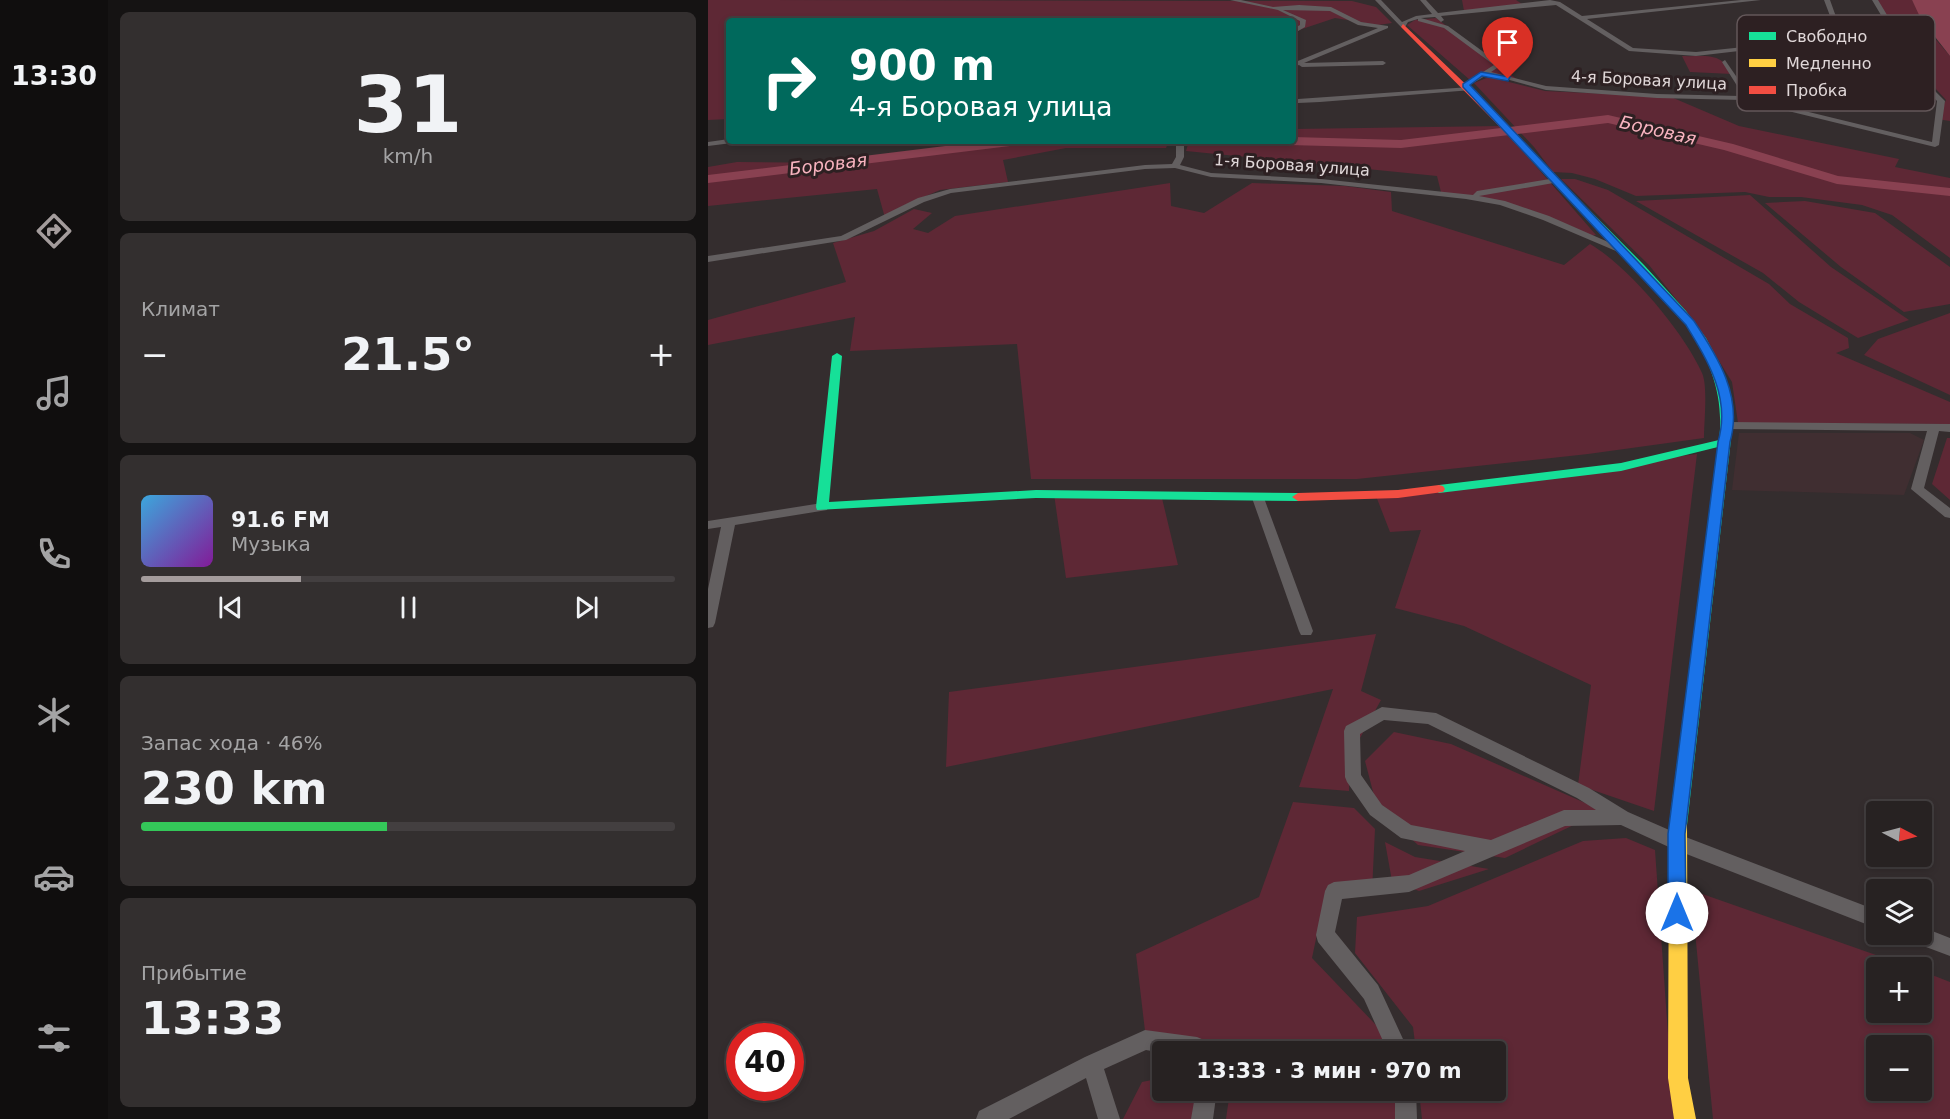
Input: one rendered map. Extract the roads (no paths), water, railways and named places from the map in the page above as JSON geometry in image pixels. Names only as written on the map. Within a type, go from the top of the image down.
[{"type":"street","points":[[1233,0],[1294,15],[1303,20],[1303,26],[1296,30]]},
{"type":"street","points":[[1378,0],[1408,22],[1626,252],[1690,323],[1716,364],[1725,392],[1729,426],[1724,442],[1677,842],[1678,1078],[1685,1119]]},
{"type":"street","points":[[1298,101],[1360,99],[1468,87],[1481,74],[1498,65],[1446,27],[1423,0]]},
{"type":"street","points":[[1520,0],[1526,4]]},
{"type":"street","points":[[1580,18],[1758,0]]},
{"type":"street","points":[[1827,0],[1833,15]]},
{"type":"street","name":"4-я Боровая улица","points":[[1875,0],[1884,15]]},
{"type":"street","points":[[1296,62],[1386,27],[1437,14],[1526,4],[1558,3],[1631,50],[1696,54],[1737,50]]},
{"type":"street","points":[[1273,9],[1299,7],[1331,9],[1360,24],[1386,27]]},
{"type":"street","points":[[1408,22],[1446,27]]},
{"type":"street","points":[[1725,62],[1737,81]]},
{"type":"street","points":[[1296,63],[1383,63]]},
{"type":"street","name":"4-я Боровая улица","points":[[1481,74],[1495,74],[1546,88],[1657,96],[1737,98]]},
{"type":"street","name":"4-я Боровая улица","points":[[1796,111],[1935,145],[1941,101],[1935,95]]},
{"type":"street","points":[[708,144],[726,141]]},
{"type":"street","points":[[1175,166],[1179,157],[1180,144]]},
{"type":"street","name":"1-я Боровая улица","points":[[708,258],[843,238],[921,200],[950,191],[1144,167],[1175,166],[1220,176],[1321,181],[1466,196],[1502,203],[1546,218],[1626,252]]},
{"type":"street","points":[[1466,196],[1543,185],[1556,180]]},
{"type":"street","points":[[822,507],[837,356]]},
{"type":"street","points":[[1729,426],[1950,428]]},
{"type":"street","points":[[1934,427],[1917,489],[1950,514]]},
{"type":"street","points":[[708,525],[822,507],[1036,494],[1258,498],[1398,494],[1621,466],[1724,442]]},
{"type":"street","points":[[1258,498],[1306,632]]},
{"type":"street","points":[[708,623],[729,521]]},
{"type":"street","points":[[1494,849],[1407,832],[1376,810],[1353,777],[1352,731],[1382,713],[1430,718],[1583,793],[1623,817],[1677,842],[1866,915]]},
{"type":"street","points":[[1394,1041],[1371,992],[1325,935],[1334,891],[1409,884],[1564,818],[1623,817]]},
{"type":"street","points":[[1932,940],[1950,947]]},
{"type":"street","points":[[987,1119],[1092,1064],[1145,1040],[1152,1041]]},
{"type":"street","points":[[1092,1064],[1109,1119]]},
{"type":"street","points":[[1202,1119],[1205,1101]]},
{"type":"street","points":[[1405,1101],[1406,1119]]},
{"type":"waterway","name":"Боровая","points":[[1296,141],[1401,144],[1608,119],[1728,147],[1837,180],[1950,192]]},
{"type":"waterway","name":"Боровая","points":[[708,179],[994,144]]}]
